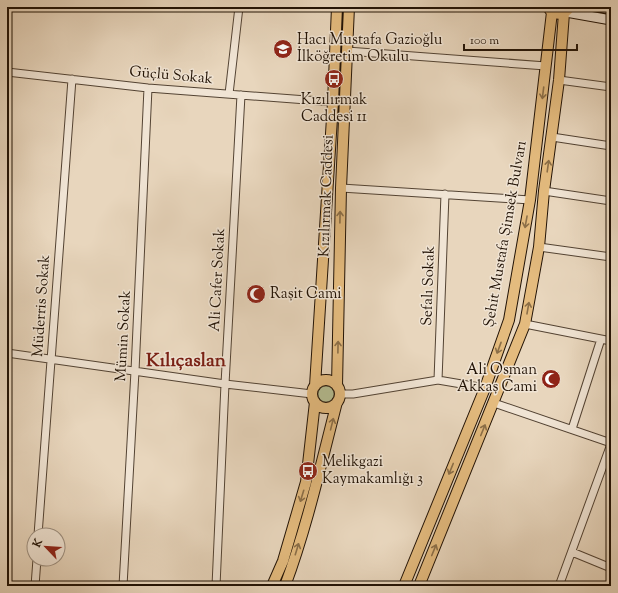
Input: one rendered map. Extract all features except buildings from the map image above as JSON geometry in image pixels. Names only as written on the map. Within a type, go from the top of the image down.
[{"type":"main road","name":"Kızılırmak Caddesi","points":[[272,586],[283,561],[306,482],[314,394],[333,102],[337,7]]},
{"type":"main road","name":"Kızılırmak Caddesi","points":[[285,586],[316,487],[338,394],[341,188],[349,7]]},
{"type":"main road","points":[[550,10],[557,14],[566,11]]},
{"type":"main road","name":"Şehit Mustafa Şimsek Bulvarı","points":[[404,586],[484,388],[509,320],[530,200],[546,66],[550,10]]},
{"type":"main road","name":"Şehit Mustafa Şimsek Bulvarı","points":[[419,586],[525,324],[539,247],[544,191],[559,80],[566,11]]},
{"type":"main road","points":[[326,380],[334,383],[338,394],[330,407],[326,408],[318,405],[314,394],[322,381],[326,380]]},
{"type":"street","points":[[229,94],[238,7]]},
{"type":"street","points":[[599,7],[611,9]]},
{"type":"street","points":[[566,11],[611,20]]},
{"type":"street","points":[[347,51],[546,66]]},
{"type":"street","name":"Güçlü Sokak","points":[[7,72],[148,88],[333,102]]},
{"type":"street","name":"Müderris Sokak","points":[[39,527],[72,79]]},
{"type":"street","points":[[559,80],[611,87]]},
{"type":"street","name":"Mümin Sokak","points":[[123,586],[135,371],[148,88]]},
{"type":"street","name":"Ali Cafer Sokak","points":[[216,586],[225,384],[241,95]]},
{"type":"street","points":[[552,137],[611,146]]},
{"type":"street","points":[[341,188],[530,200]]},
{"type":"street","points":[[544,191],[611,201]]},
{"type":"street","name":"Sefalı Sokak","points":[[438,380],[445,194]]},
{"type":"street","points":[[539,247],[611,258]]},
{"type":"street","points":[[525,324],[611,341]]},
{"type":"street","points":[[572,429],[601,339]]},
{"type":"street","points":[[7,353],[225,384],[314,394]]},
{"type":"street","points":[[338,394],[353,394],[438,380],[484,388]]},
{"type":"street","points":[[494,403],[572,429],[611,444],[559,586]]},
{"type":"street","points":[[572,552],[611,568]]},
{"type":"street","points":[[35,586],[36,567]]},
{"type":"green space","points":[[326,386],[332,388],[334,394],[332,400],[326,402],[320,400],[318,394],[320,388]]},
{"type":"place","name":"Hacı Mustafa Gazioğlu İlköğretim Okulu","points":[[283,49]]},
{"type":"place","name":"Kızılırmak Caddesi 11","points":[[334,79]]},
{"type":"place","name":"Raşit Cami","points":[[256,294]]},
{"type":"place","name":"Ali Osman Akkaş Cami","points":[[551,379]]},
{"type":"place","name":"Melikgazi Kaymakamlığı 3","points":[[308,471]]},
{"type":"district","name":"Kılıçaslan","points":[[186,361]]}]
